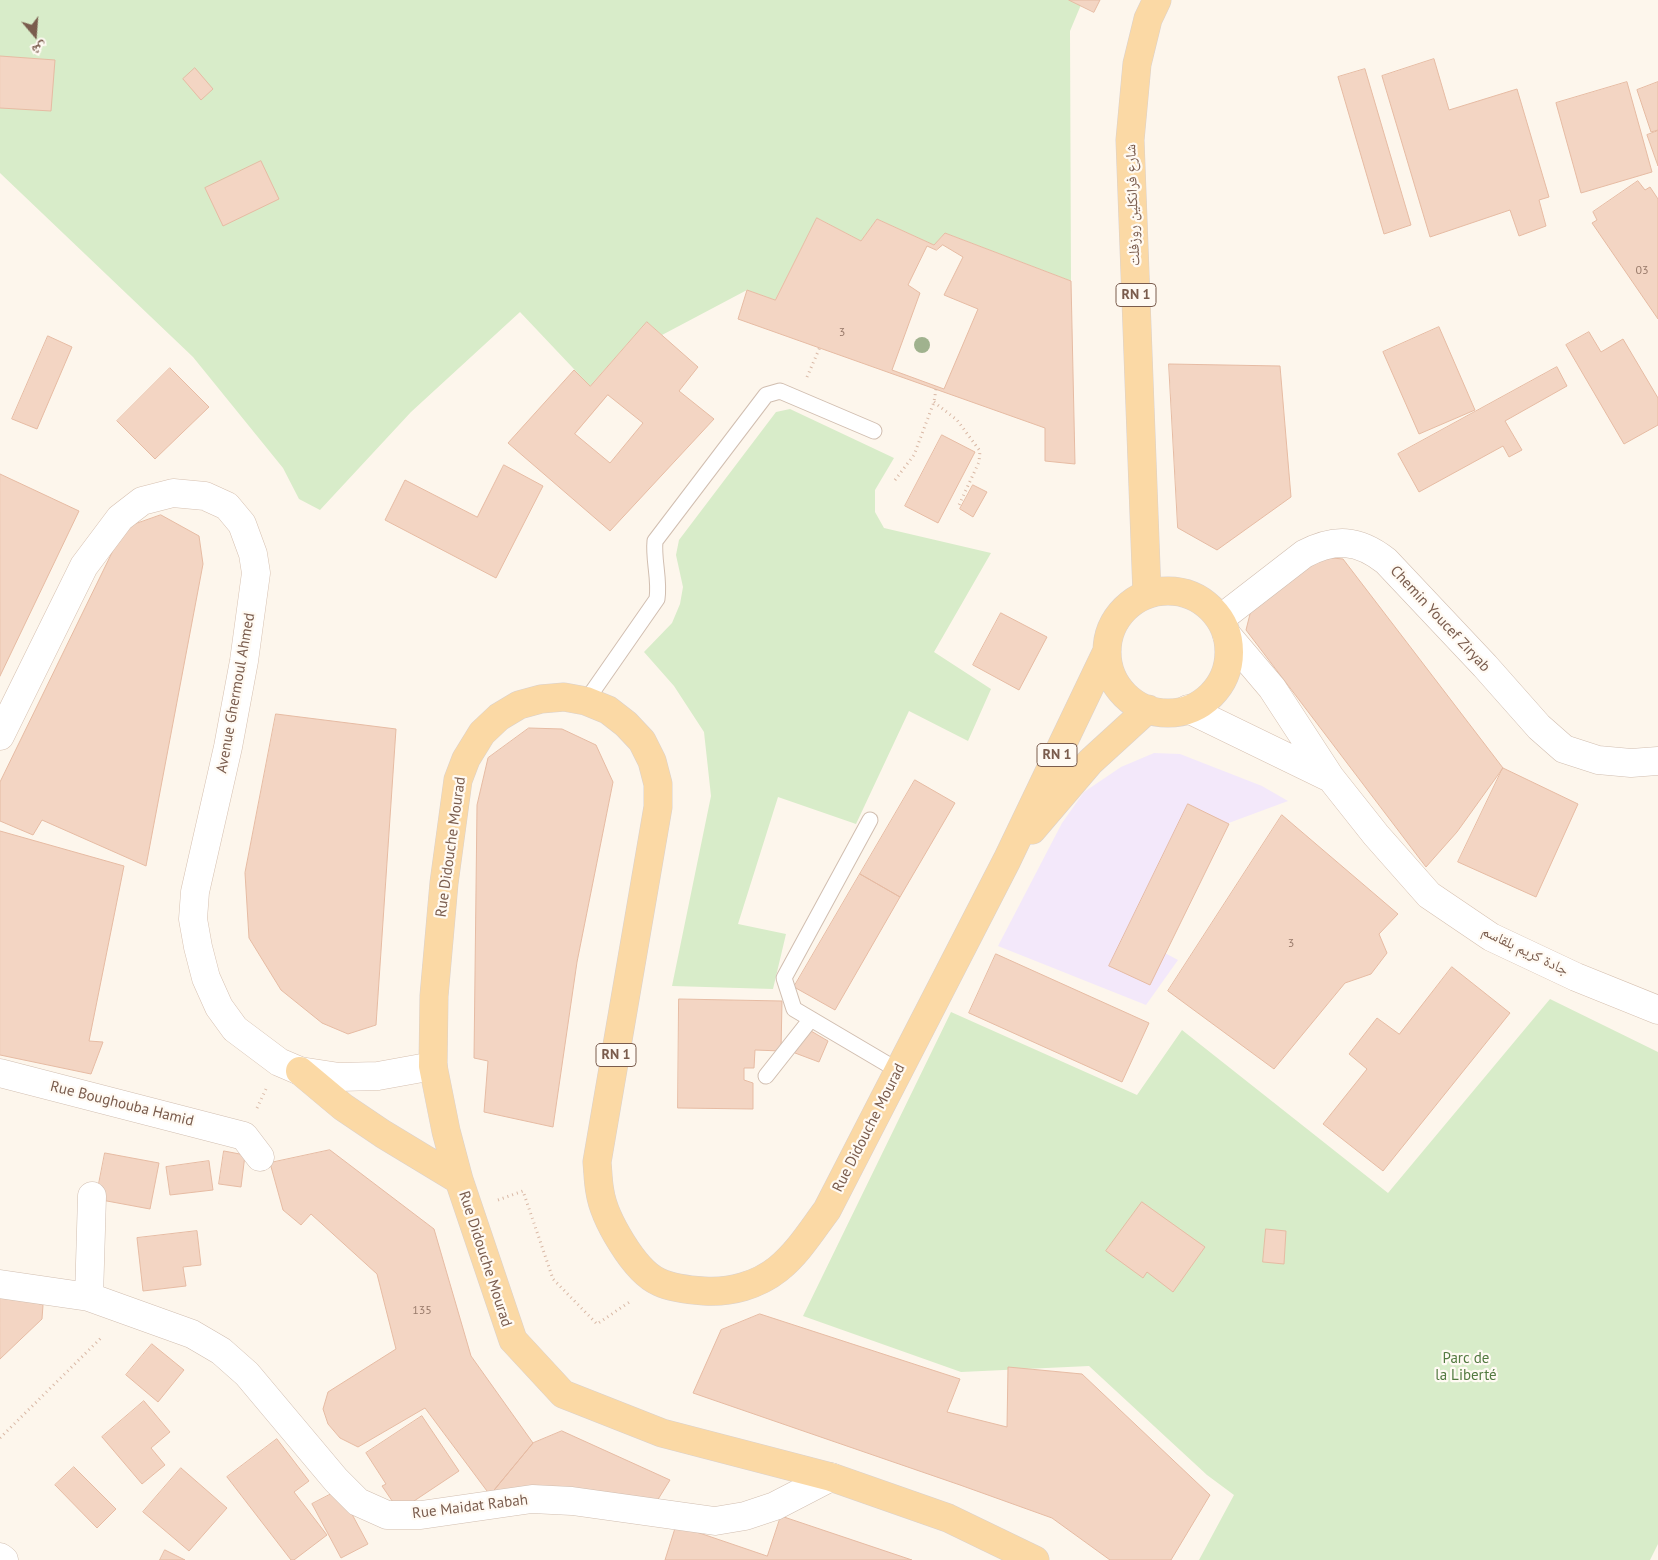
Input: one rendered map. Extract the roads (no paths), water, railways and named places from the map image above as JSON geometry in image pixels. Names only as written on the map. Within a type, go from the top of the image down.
[{"type":"main road","name":"شارع فرانكلين روزفلت","points":[[1147,594],[1130,140],[1137,64],[1148,19],[1157,0]]},
{"type":"main road","points":[[1163,591],[1179,592],[1195,597],[1209,606],[1223,627],[1229,653],[1226,671],[1218,688],[1204,701],[1188,709],[1168,713],[1148,710],[1131,701],[1118,687],[1110,670],[1107,651],[1110,633],[1118,617],[1131,603],[1147,594],[1163,591]]},
{"type":"main road","name":"Rue Didouche Mourad","points":[[1035,1560],[948,1518],[831,1477],[662,1434],[563,1394],[513,1340],[477,1236],[446,1131],[433,1066],[434,996],[444,883],[458,780],[466,759],[482,733],[499,717],[519,705],[541,699],[564,697],[586,701],[608,710],[626,724],[642,741],[652,761],[658,784],[658,807],[597,1162],[600,1193],[609,1223],[626,1250],[642,1269],[658,1282],[692,1290],[715,1292],[737,1289],[759,1281],[778,1269],[794,1253],[827,1210],[1007,860],[1107,651]]},
{"type":"main road","name":"Rue Didouche Mourad","points":[[1007,860],[1090,762],[1148,710]]},
{"type":"main road","points":[[290,1066],[351,1113],[382,1134],[459,1180]]},
{"type":"street","name":"Avenue Ghermoul Ahmed","points":[[0,736],[84,566],[120,518],[142,501],[173,492],[205,496],[227,506],[242,524],[253,554],[256,573],[244,661],[228,747],[195,892],[193,919],[206,978],[219,1007],[235,1029],[290,1066],[339,1076],[378,1076],[433,1066]]},
{"type":"street","name":"Chemin Youcef Ziryab","points":[[1223,627],[1304,554],[1317,547],[1331,543],[1346,542],[1360,545],[1386,561],[1485,666],[1539,727],[1564,749],[1598,760],[1631,763],[1658,761]]},
{"type":"street","name":"جادة كريم بلقاسم","points":[[1223,627],[1272,688],[1330,777],[1376,835],[1429,895],[1491,937],[1576,977],[1658,1010]]},
{"type":"street","points":[[1188,709],[1330,777]]},
{"type":"street","name":"Rue Boughouba Hamid","points":[[0,1073],[244,1136],[260,1157]]},
{"type":"street","points":[[88,1297],[92,1196]]},
{"type":"street","name":"Rue Maidat Rabah","points":[[0,1284],[88,1297],[192,1334],[221,1351],[247,1374],[336,1480],[358,1502],[386,1515],[421,1516],[532,1500],[572,1501],[715,1521],[744,1516],[775,1506],[831,1477]]},
{"type":"street","points":[[0,1557],[4,1560]]},
{"type":"lane","points":[[586,701],[657,599],[658,590],[654,550],[656,540],[661,531],[766,395],[780,391],[874,431]]},
{"type":"lane","points":[[870,820],[784,978],[794,1009],[899,1071]]},
{"type":"lane","points":[[766,1076],[811,1019]]},
{"type":"park label","name":"Parc de la Liberté","points":[[1466,1368]]}]
